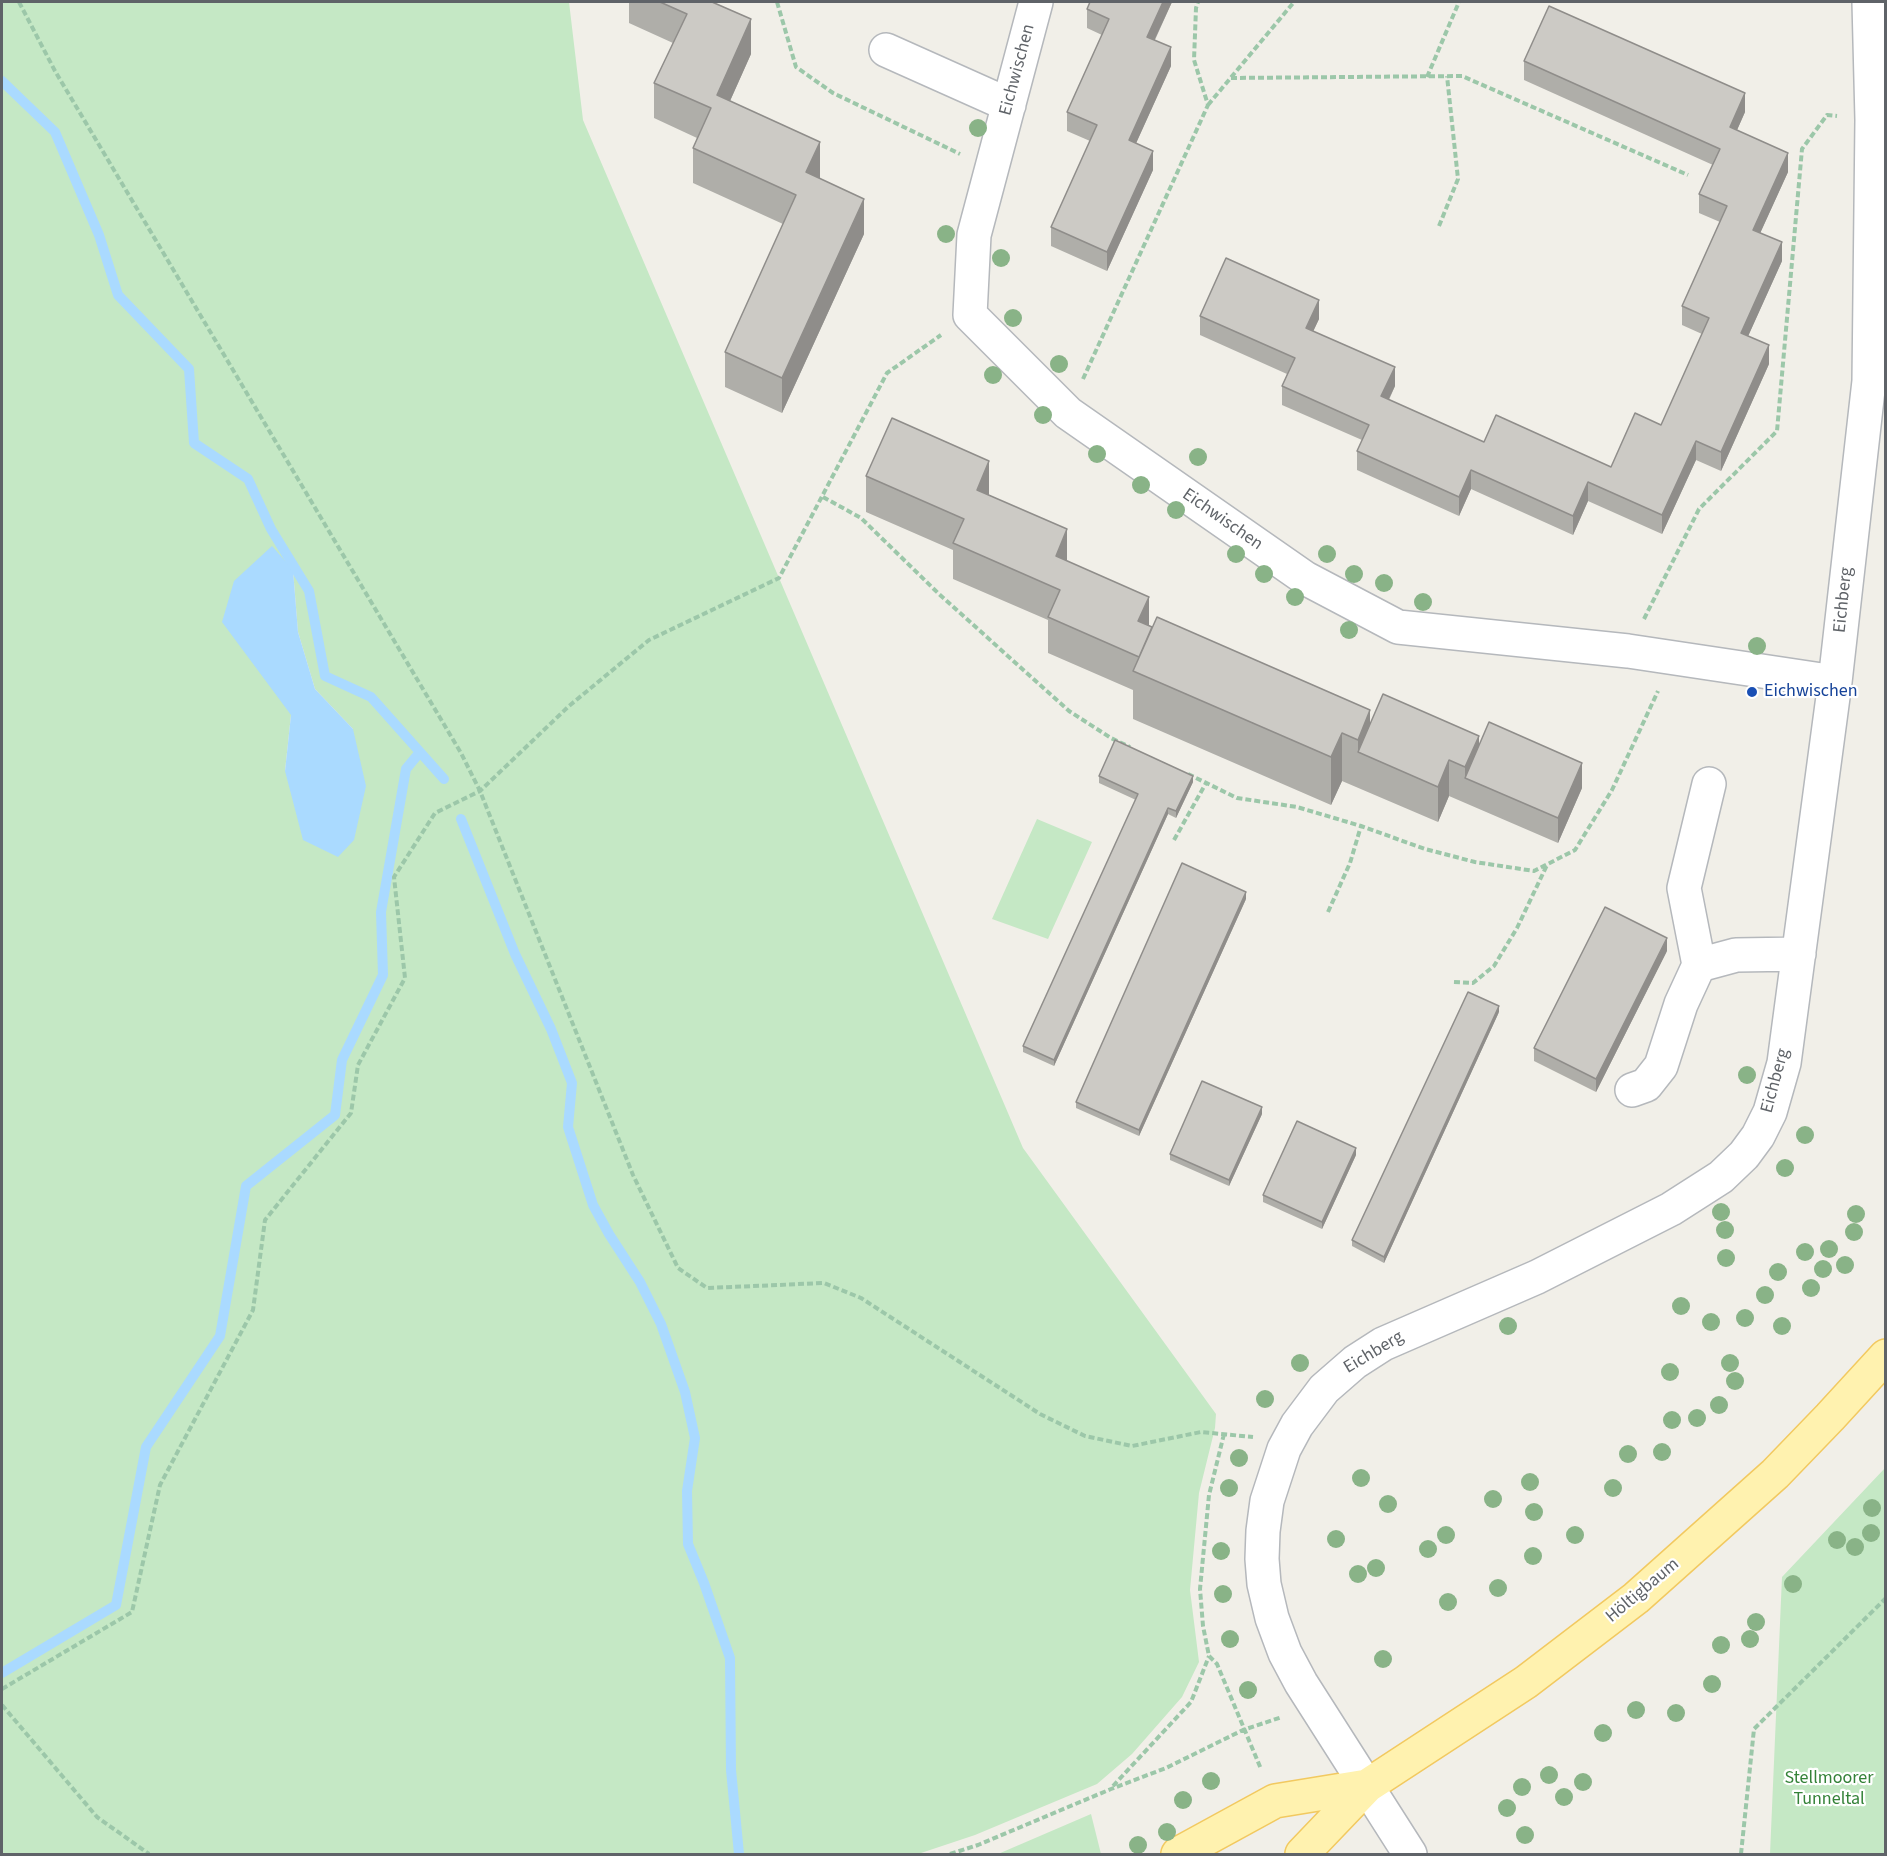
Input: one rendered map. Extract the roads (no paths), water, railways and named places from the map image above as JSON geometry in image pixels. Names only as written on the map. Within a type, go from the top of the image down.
[{"type":"main road","name":"Höltigbaum","points":[[1302,1854],[1367,1786],[1526,1682],[1636,1598],[1775,1474],[1886,1356]]},
{"type":"main road","name":"Höltigbaum","points":[[1178,1854],[1275,1801],[1367,1786]]},
{"type":"street","name":"Eichwischen","points":[[1036,2],[974,235],[970,315],[1068,413],[1305,578],[1398,627],[1628,651],[1835,682]]},
{"type":"street","name":"Eichberg","points":[[1410,1854],[1285,1653],[1272,1618],[1264,1584],[1263,1531],[1268,1501],[1284,1449],[1297,1425],[1324,1389],[1340,1373],[1383,1344],[1538,1277],[1671,1209],[1721,1177],[1744,1155],[1758,1136],[1770,1112],[1784,1063],[1799,954],[1835,682],[1869,381],[1872,120],[1869,2]]},
{"type":"street","points":[[886,50],[1009,105]]},
{"type":"street","points":[[1632,1090],[1646,1085],[1661,1066],[1681,1004],[1699,965],[1684,888],[1709,784]]},
{"type":"street","points":[[1699,965],[1736,956],[1799,954]]},
{"type":"water","points":[[272,546],[293,570],[298,632],[315,689],[353,729],[366,786],[354,840],[338,857],[303,840],[285,771],[291,715],[222,622],[234,581]]},
{"type":"waterway","points":[[2,81],[55,132],[99,235],[118,295],[189,369],[194,443],[248,479],[271,529],[309,591],[325,676],[371,697],[444,779]]},
{"type":"waterway","points":[[2,1673],[116,1605],[146,1447],[220,1336],[246,1186],[335,1115],[342,1060],[383,975],[381,912],[406,769],[420,752]]},
{"type":"waterway","points":[[461,819],[515,954],[551,1029],[572,1083],[568,1127],[593,1205],[640,1282],[661,1324],[685,1392],[695,1438],[687,1491],[688,1544],[730,1658],[731,1770],[739,1854]]},
{"type":"place","name":"Eichwischen","points":[[1752,692]]},
{"type":"park label","name":"Stellmoorer Tunneltal","points":[[1829,1789]]}]
